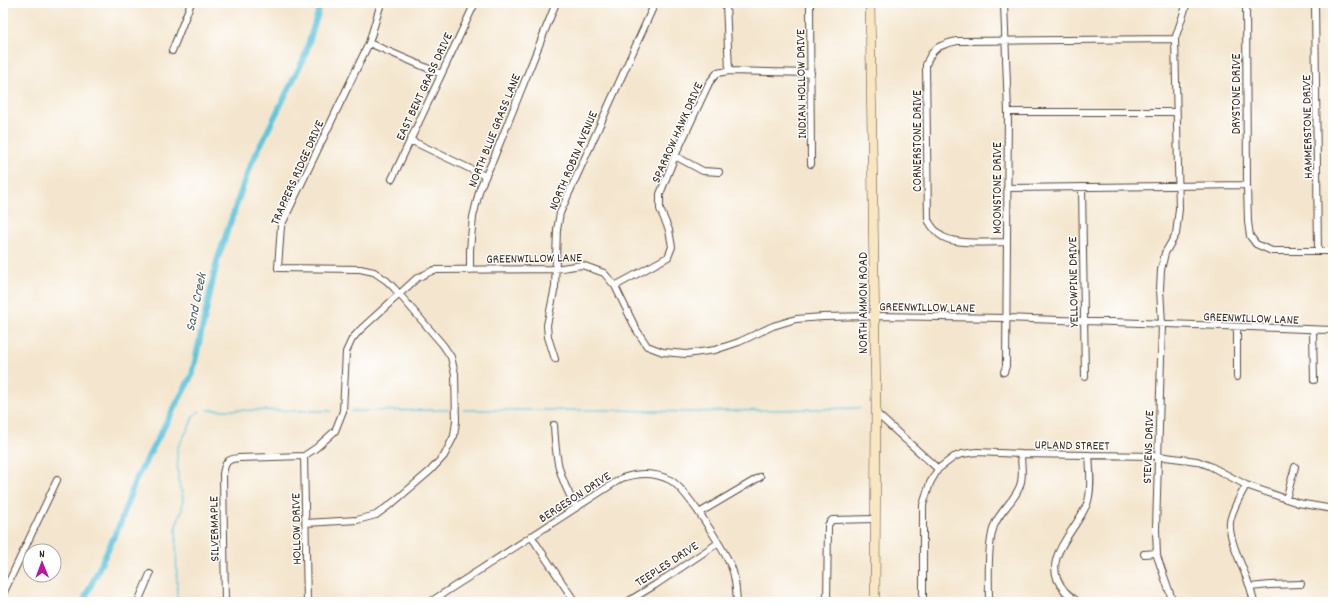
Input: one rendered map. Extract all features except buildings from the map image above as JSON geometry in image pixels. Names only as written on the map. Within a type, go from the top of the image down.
[{"type":"main road","name":"NORTH AMMON ROAD","points":[[870,3],[876,413],[875,602]]},
{"type":"street","points":[[172,51],[191,3]]},
{"type":"street","name":"TRAPPERS RIDGE DRIVE","points":[[306,523],[357,520],[376,515],[430,471],[444,456],[454,436],[456,421],[455,374],[451,357],[443,345],[387,281],[374,272],[360,269],[278,268],[281,226],[369,43],[382,3]]},
{"type":"street","name":"EAST BENT GRASS DRIVE","points":[[392,179],[474,3]]},
{"type":"street","name":"NORTH BLUE GRASS LANE","points":[[470,270],[472,217],[480,188],[556,3]]},
{"type":"street","name":"NORTH ROBIN AVENUE","points":[[555,359],[548,337],[547,325],[555,287],[557,230],[560,213],[655,3]]},
{"type":"street","points":[[726,3],[729,71]]},
{"type":"street","name":"INDIAN HOLLOW DRIVE","points":[[810,3],[812,164]]},
{"type":"street","name":"MOONSTONE DRIVE","points":[[1004,3],[1008,112],[1006,366],[1004,372]]},
{"type":"street","points":[[1174,39],[1187,3]]},
{"type":"street","name":"DRYSTONE DRIVE","points":[[1246,3],[1246,185],[1250,236],[1256,244],[1272,251],[1333,251]]},
{"type":"street","name":"HAMMERSTONE DRIVE","points":[[1315,3],[1318,251]]},
{"type":"street","name":"CORNERSTONE DRIVE","points":[[1007,242],[960,241],[944,237],[934,230],[928,220],[926,65],[930,54],[940,45],[957,41],[1174,39]]},
{"type":"street","name":"STEVENS DRIVE","points":[[1172,602],[1157,553],[1162,324],[1160,290],[1161,270],[1165,253],[1176,234],[1179,209],[1177,186],[1174,39]]},
{"type":"street","points":[[369,43],[441,74]]},
{"type":"street","name":"SPARROW HAWK DRIVE","points":[[615,286],[668,257],[672,247],[669,230],[660,209],[660,194],[674,156],[709,83],[717,73],[729,71],[811,73]]},
{"type":"street","points":[[1008,112],[1176,112]]},
{"type":"street","points":[[410,140],[485,176]]},
{"type":"street","points":[[674,156],[703,171],[719,172]]},
{"type":"street","points":[[1007,188],[1246,185]]},
{"type":"street","name":"YELLOWPINE DRIVE","points":[[1082,187],[1085,377]]},
{"type":"street","name":"GREENWILLOW LANE","points":[[304,456],[327,440],[335,431],[340,420],[345,399],[346,352],[352,339],[417,278],[434,270],[555,268],[582,265],[604,272],[615,286],[636,329],[648,346],[663,352],[686,354],[715,350],[739,342],[773,326],[796,319],[823,317],[874,316],[1006,318],[1333,330]]},
{"type":"street","points":[[1236,377],[1237,327]]},
{"type":"street","points":[[1313,330],[1314,380]]},
{"type":"street","points":[[876,413],[938,469],[930,483],[923,505],[923,602]]},
{"type":"street","points":[[554,425],[556,461],[561,477],[576,507]]},
{"type":"street","name":"UPLAND STREET","points":[[938,469],[954,457],[962,454],[977,452],[1158,456],[1196,461],[1210,466],[1246,485],[1298,503],[1333,509]]},
{"type":"street","points":[[989,602],[990,546],[994,525],[1016,493],[1021,483],[1021,454]]},
{"type":"street","points":[[1078,602],[1063,590],[1058,580],[1055,568],[1058,551],[1081,517],[1088,501],[1090,468],[1089,455]]},
{"type":"street","name":"SILVERMAPLE","points":[[224,602],[223,474],[225,465],[230,459],[304,456]]},
{"type":"street","name":"HOLLOW DRIVE","points":[[304,456],[307,602]]},
{"type":"street","points":[[1286,499],[1295,467]]},
{"type":"street","name":"BERGESON DRIVE","points":[[430,602],[622,478],[638,475],[658,475],[670,480],[680,488],[699,513],[732,567],[736,585],[737,602]]},
{"type":"street","points":[[699,513],[760,477]]},
{"type":"street","points":[[3,594],[56,480]]},
{"type":"street","points":[[1246,485],[1235,506],[1230,523],[1230,529],[1235,549],[1250,587],[1254,602]]},
{"type":"street","points":[[827,602],[828,525],[832,520],[875,519]]},
{"type":"street","points":[[531,536],[575,602]]},
{"type":"street","name":"TEEPLES DRIVE","points":[[627,602],[718,543]]},
{"type":"street","points":[[1144,554],[1157,553]]},
{"type":"street","points":[[138,602],[150,574]]},
{"type":"street","points":[[1250,587],[1301,584]]},
{"type":"waterway","name":"Sand Creek","points":[[83,602],[120,524],[135,481],[192,375],[217,261],[249,168],[304,58],[321,3]]},
{"type":"waterway","points":[[464,410],[616,410],[685,412],[860,408]]},
{"type":"waterway","points":[[208,410],[331,411]]},
{"type":"waterway","points":[[352,411],[448,410]]},
{"type":"waterway","points":[[177,602],[176,526],[182,510],[183,497],[178,480],[177,449],[191,423],[193,416],[200,411]]}]
